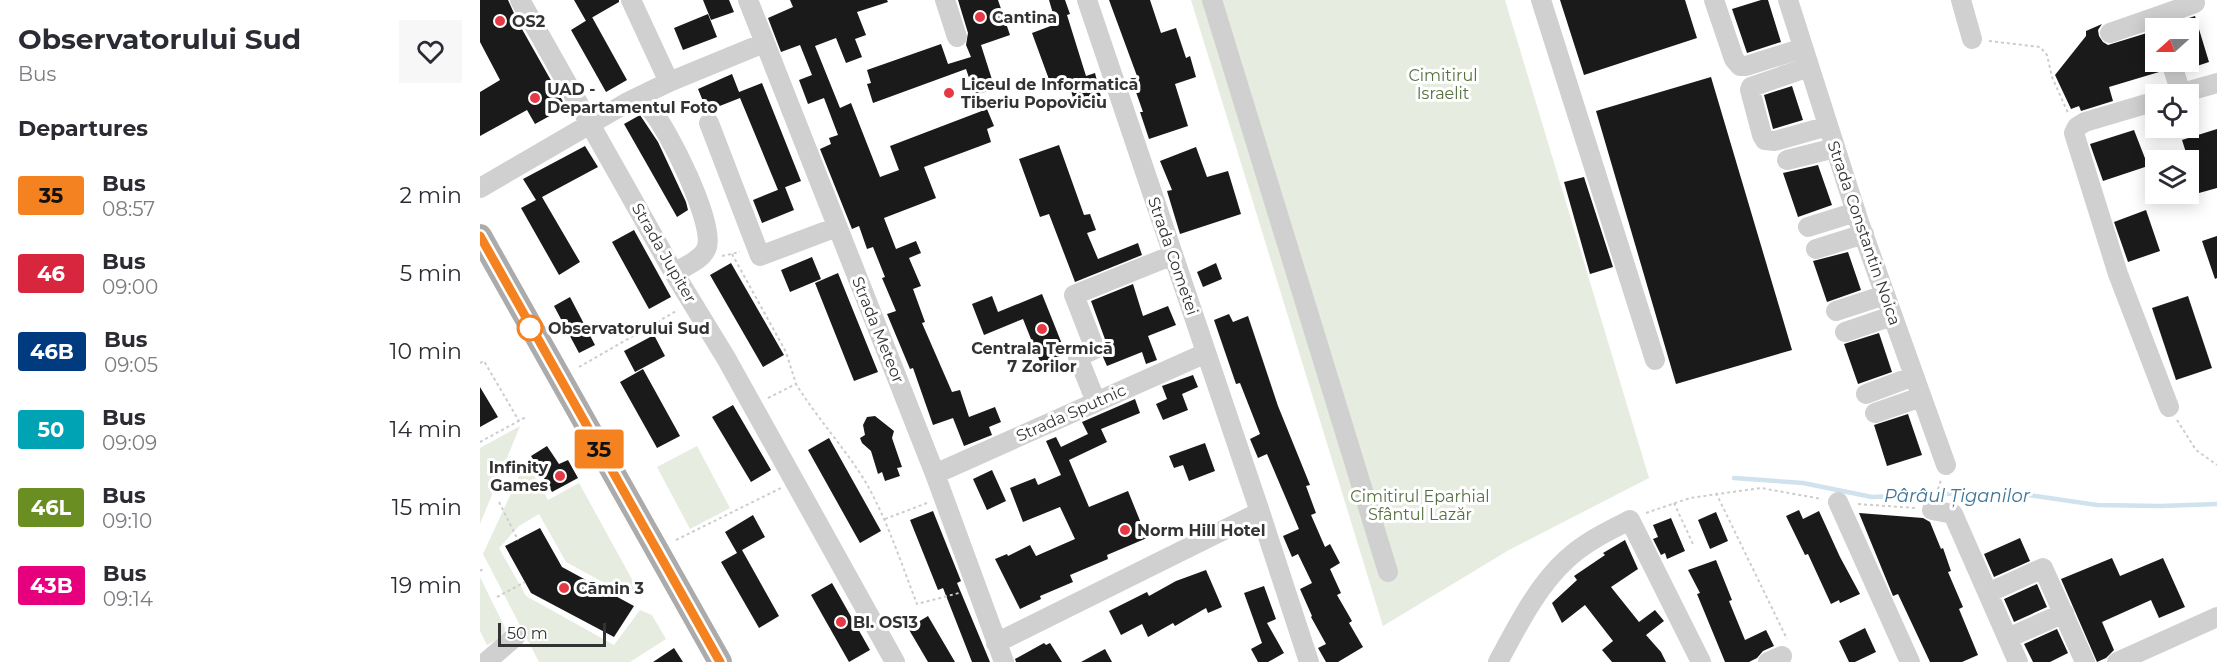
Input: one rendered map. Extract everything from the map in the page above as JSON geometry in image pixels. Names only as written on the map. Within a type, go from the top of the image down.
[{"type":"main road","points":[[480,236],[720,662]]},
{"type":"street","name":"Strada Jupiter","points":[[520,0],[895,662]]},
{"type":"street","points":[[631,0],[669,82]]},
{"type":"street","name":"Strada Meteor","points":[[748,0],[936,474],[1004,662]]},
{"type":"street","points":[[945,0],[957,37]]},
{"type":"street","name":"Strada Cometei","points":[[1087,0],[1309,662]]},
{"type":"street","points":[[1212,0],[1388,572]]},
{"type":"street","points":[[1541,0],[1655,360]]},
{"type":"street","points":[[1714,0],[1734,59],[1740,66],[1803,48]]},
{"type":"street","name":"Strada Constantin Noica","points":[[1788,0],[1856,212],[1946,465]]},
{"type":"street","points":[[1961,0],[1972,39]]},
{"type":"street","points":[[2167,18],[2195,3]]},
{"type":"street","points":[[2110,33],[2145,26]]},
{"type":"street","points":[[480,188],[637,98],[669,82],[764,44]]},
{"type":"street","points":[[1809,67],[1751,87],[1762,135],[1766,140],[1775,141],[1828,126]]},
{"type":"street","points":[[2199,88],[2217,83]]},
{"type":"street","points":[[637,98],[651,110],[686,170],[705,223],[708,240],[706,249],[699,258],[674,273]]},
{"type":"street","points":[[2145,104],[2085,122],[2075,129],[2075,136],[2118,274],[2169,407]]},
{"type":"street","points":[[710,123],[760,256],[837,227]]},
{"type":"street","points":[[1787,160],[1835,148]]},
{"type":"street","points":[[1808,227],[1856,212]]},
{"type":"street","points":[[1816,249],[1864,234]]},
{"type":"street","points":[[1096,402],[1078,357],[1095,349],[1074,295],[1173,255]]},
{"type":"street","points":[[1836,311],[1885,295]]},
{"type":"street","points":[[1845,332],[1893,316]]},
{"type":"street","name":"Strada Sputnic","points":[[936,474],[1206,353]]},
{"type":"street","points":[[1866,394],[1914,376]]},
{"type":"street","points":[[1875,413],[1921,397]]},
{"type":"street","points":[[1838,502],[1910,662]]},
{"type":"street","points":[[1932,510],[1953,514],[2018,662]]},
{"type":"street","points":[[996,643],[1260,512]]},
{"type":"street","points":[[1498,662],[1532,604],[1566,560],[1594,539],[1630,520],[1698,661]]},
{"type":"street","points":[[1988,593],[2043,568],[2085,662]]},
{"type":"street","points":[[2008,638],[2064,613]]},
{"type":"street","points":[[2117,662],[2217,617]]},
{"type":"street","points":[[486,662],[516,637]]},
{"type":"path","points":[[1972,39],[2040,47],[2047,55],[2052,77],[2075,129]]},
{"type":"path","points":[[732,254],[786,352],[796,384],[865,482],[884,520],[917,604],[976,588]]},
{"type":"path","points":[[579,367],[692,302]]},
{"type":"path","points":[[480,363],[484,361],[519,421]]},
{"type":"path","points":[[752,406],[796,384]]},
{"type":"path","points":[[2169,407],[2196,450],[2217,465]]},
{"type":"path","points":[[480,442],[526,417]]},
{"type":"path","points":[[1630,520],[1674,503],[1716,493],[1761,488],[1838,502],[1932,510],[1946,465]]},
{"type":"path","points":[[676,540],[794,482]]},
{"type":"path","points":[[1716,493],[1779,653]]},
{"type":"path","points":[[884,520],[944,497]]},
{"type":"path","points":[[499,502],[518,540]]},
{"type":"path","points":[[1674,503],[1693,544]]},
{"type":"path","points":[[497,597],[525,582]]},
{"type":"green space","points":[[1191,0],[1505,0],[1649,478],[1509,550],[1383,626]]},
{"type":"green space","points":[[520,426],[480,524],[480,448]]},
{"type":"green space","points":[[697,446],[730,508],[690,529],[657,467]]},
{"type":"green space","points":[[526,461],[548,500],[579,483],[639,592],[630,597],[566,562],[539,514],[519,526],[499,548],[526,596],[614,645],[640,610],[652,615],[666,639],[630,662],[539,662],[483,554]]},
{"type":"green space","points":[[480,577],[508,634],[487,645],[480,631]]},
{"type":"building","points":[[480,0],[508,0],[566,107],[535,124],[527,110],[480,136],[480,92],[500,80],[480,42]]},
{"type":"building","points":[[574,0],[619,0],[619,2],[586,21]]},
{"type":"building","points":[[703,0],[729,0],[734,12],[711,20]]},
{"type":"building","points":[[790,0],[887,0],[888,2],[857,12],[866,35],[855,39],[862,57],[846,63],[836,38],[815,46],[840,108],[851,103],[880,177],[899,170],[890,146],[987,109],[994,126],[987,129],[991,142],[924,167],[936,198],[884,218],[896,249],[916,241],[921,253],[909,258],[921,286],[913,289],[925,322],[922,323],[952,392],[960,390],[969,417],[995,407],[1001,422],[989,427],[992,435],[964,446],[953,418],[933,425],[913,368],[910,369],[887,314],[896,311],[882,278],[885,277],[873,247],[867,249],[859,226],[852,229],[820,149],[831,144],[829,138],[838,135],[824,98],[808,104],[799,80],[812,75],[800,45],[781,52],[768,18],[793,7]]},
{"type":"building","points":[[958,0],[998,0],[1010,35],[981,45],[995,89],[975,95],[966,69],[873,103],[867,84],[871,83],[867,70],[941,44],[948,64],[971,57],[966,45],[968,33]]},
{"type":"building","points":[[1049,0],[1065,0],[1070,14],[1067,15],[1086,76],[1095,73],[1101,97],[1084,101],[1082,96],[1073,98],[1068,79],[1051,85],[1032,33],[1056,24]]},
{"type":"building","points":[[1109,0],[1150,0],[1161,33],[1176,28],[1186,58],[1190,56],[1196,77],[1175,84],[1188,126],[1149,139],[1140,112],[1143,112],[1131,78],[1137,76]]},
{"type":"building","points":[[1560,0],[1685,0],[1697,38],[1584,75]]},
{"type":"building","points":[[1768,0],[1781,42],[1747,53],[1732,9]]},
{"type":"building","points":[[708,14],[717,37],[683,50],[674,28]]},
{"type":"building","points":[[592,17],[627,80],[606,92],[571,30]]},
{"type":"building","points":[[2102,24],[2098,30],[2099,36],[2108,45],[2145,34],[2145,72],[2159,72],[2109,87],[2113,101],[2081,111],[2079,106],[2071,109],[2055,75],[2086,36],[2086,31]]},
{"type":"building","points":[[2199,29],[2209,62],[2199,65]]},
{"type":"building","points":[[732,74],[739,92],[762,83],[801,181],[778,190],[740,98],[707,111],[698,89]]},
{"type":"building","points":[[1711,77],[1792,350],[1676,384],[1596,111]]},
{"type":"building","points":[[1792,86],[1803,120],[1773,129],[1764,95]]},
{"type":"building","points":[[640,115],[658,142],[686,202],[688,210],[677,217],[624,124]]},
{"type":"building","points":[[2217,129],[2217,188],[2199,193],[2199,150],[2185,150],[2182,140],[2199,138],[2199,135]]},
{"type":"building","points":[[2134,130],[2145,158],[2145,167],[2103,181],[2090,144]]},
{"type":"building","points":[[1059,145],[1084,215],[1090,214],[1096,230],[1087,233],[1098,259],[1138,243],[1142,255],[1075,282],[1049,214],[1040,217],[1019,159]]},
{"type":"building","points":[[585,146],[598,167],[542,197],[580,262],[559,275],[521,208],[536,200],[523,179]]},
{"type":"building","points":[[1196,147],[1207,177],[1228,171],[1241,214],[1180,234],[1167,191],[1172,190],[1160,161]]},
{"type":"building","points":[[1818,165],[1832,205],[1798,217],[1783,173]]},
{"type":"building","points":[[1584,177],[1613,267],[1590,274],[1564,182]]},
{"type":"building","points":[[785,187],[794,210],[762,223],[753,200]]},
{"type":"building","points":[[2146,210],[2160,251],[2128,262],[2114,222]]},
{"type":"building","points":[[634,230],[671,297],[649,309],[612,242]]},
{"type":"building","points":[[2217,236],[2217,278],[2215,279],[2202,241]]},
{"type":"building","points":[[1848,252],[1861,290],[1827,302],[1813,261]]},
{"type":"building","points":[[812,257],[821,279],[790,292],[781,270]]},
{"type":"building","points":[[731,263],[784,355],[763,367],[710,275]]},
{"type":"building","points":[[1216,263],[1222,279],[1203,287],[1197,272]]},
{"type":"building","points":[[838,273],[878,372],[854,381],[815,283]]},
{"type":"building","points":[[1133,284],[1143,316],[1168,306],[1176,325],[1148,336],[1157,360],[1146,364],[1142,352],[1107,366],[1103,357],[1107,351],[1106,342],[1091,301]]},
{"type":"building","name":"Centrala Termică 7 Zorilor","points":[[1042,294],[1066,354],[1041,364],[1023,319],[984,335],[972,304],[992,296],[998,312]]},
{"type":"building","points":[[2188,296],[2212,368],[2176,380],[2152,308]]},
{"type":"building","points":[[570,297],[595,345],[579,353],[554,306]]},
{"type":"building","points":[[1229,314],[1233,322],[1248,316],[1278,406],[1310,485],[1306,486],[1316,513],[1311,515],[1325,547],[1330,544],[1340,563],[1330,569],[1341,593],[1337,595],[1363,647],[1338,662],[1326,662],[1318,648],[1326,644],[1311,617],[1300,589],[1312,583],[1298,554],[1292,557],[1283,536],[1299,529],[1267,454],[1258,458],[1250,439],[1260,434],[1240,383],[1236,384],[1214,320]]},
{"type":"building","points":[[1879,333],[1892,372],[1858,384],[1844,344]]},
{"type":"building","points":[[654,335],[665,356],[635,372],[624,351]]},
{"type":"building","points":[[643,369],[680,436],[657,448],[620,382]]},
{"type":"building","points":[[1193,375],[1198,387],[1182,394],[1188,410],[1163,420],[1156,404],[1167,399],[1162,386]]},
{"type":"building","points":[[480,387],[498,417],[480,427]]},
{"type":"building","points":[[1135,399],[1140,413],[1101,429],[1107,442],[1069,460],[1089,507],[1128,491],[1147,538],[1107,555],[1108,559],[1070,575],[1073,582],[1040,596],[1041,599],[1020,609],[995,559],[1007,554],[1008,556],[1030,545],[1036,556],[1075,539],[1060,507],[1023,522],[1010,488],[1035,478],[1038,485],[1061,475],[1046,441],[1056,437],[1061,447],[1088,434],[1082,422]]},
{"type":"building","points":[[733,405],[771,470],[751,482],[712,417]]},
{"type":"building","points":[[1908,414],[1922,455],[1887,466],[1874,425]]},
{"type":"building","points":[[875,416],[894,431],[892,438],[902,467],[897,468],[900,476],[885,481],[882,472],[878,474],[871,451],[860,438],[865,435],[863,425],[867,417]]},
{"type":"building","points":[[829,438],[881,531],[860,543],[808,450]]},
{"type":"building","points":[[1205,443],[1215,471],[1189,481],[1183,465],[1174,468],[1169,456]]},
{"type":"building","points":[[547,446],[559,464],[568,460],[578,478],[552,492],[531,456]]},
{"type":"building","points":[[992,470],[1006,501],[987,510],[973,479]]},
{"type":"building","points":[[1799,510],[1803,519],[1819,511],[1860,594],[1840,603],[1839,600],[1831,604],[1808,554],[1805,555],[1786,516]]},
{"type":"building","points":[[933,511],[961,581],[957,583],[990,662],[972,662],[943,588],[938,590],[910,520]]},
{"type":"building","points":[[1716,512],[1728,541],[1710,549],[1698,520]]},
{"type":"building","points":[[1859,513],[1923,518],[1930,522],[1941,549],[1943,548],[1951,571],[1948,572],[1963,607],[1959,609],[1978,655],[1962,662],[1930,662],[1898,594],[1893,596]]},
{"type":"building","points":[[753,515],[765,537],[742,550],[779,616],[759,628],[721,562],[737,553],[725,532]]},
{"type":"building","points":[[1671,518],[1685,551],[1667,559],[1665,553],[1661,555],[1653,539],[1658,537],[1653,525]]},
{"type":"building","name":"Cămin 3","points":[[540,528],[562,567],[634,606],[614,637],[531,593],[505,546]]},
{"type":"building","points":[[2020,538],[2030,561],[1994,577],[1984,554]]},
{"type":"building","points":[[1625,540],[1638,569],[1611,587],[1639,622],[1655,610],[1664,621],[1646,635],[1661,652],[1666,662],[1612,662],[1602,650],[1613,641],[1585,605],[1562,623],[1552,603],[1577,580],[1574,576],[1605,555],[1603,553]]},
{"type":"building","points":[[2112,558],[2120,576],[2163,558],[2185,607],[2159,618],[2151,600],[2102,622],[2114,650],[2106,658],[2097,662],[2061,579]]},
{"type":"building","points":[[1716,560],[1745,640],[1766,630],[1774,646],[1749,662],[1725,662],[1697,594],[1700,593],[1688,570]]},
{"type":"building","points":[[1206,570],[1222,607],[1208,613],[1206,608],[1175,626],[1173,623],[1148,637],[1142,624],[1121,635],[1109,611],[1147,592],[1149,596],[1176,581]]},
{"type":"building","name":"Bl. OS13","points":[[832,583],[870,650],[849,662],[811,595]]},
{"type":"building","points":[[2037,584],[2047,607],[2014,622],[2004,599]]},
{"type":"building","points":[[1264,586],[1276,619],[1267,623],[1284,653],[1268,662],[1258,662],[1251,649],[1262,643],[1244,593]]},
{"type":"building","points":[[928,616],[955,662],[928,662],[908,628]]},
{"type":"building","points":[[1865,628],[1876,652],[1855,662],[1849,662],[1839,641]]},
{"type":"building","points":[[2057,629],[2068,653],[2050,662],[2033,662],[2024,644]]},
{"type":"building","points":[[1044,643],[1046,645],[1050,643],[1062,662],[1016,662],[1015,659]]},
{"type":"building","points":[[674,648],[683,662],[653,662]]},
{"type":"building","points":[[1105,649],[1112,662],[1081,662]]},
{"type":"waterway","name":"Pârâul Țiganilor","points":[[1734,478],[1803,483],[1872,497],[1969,493],[2029,495],[2097,505],[2217,504]]},
{"type":"bus line","name":"35","points":[[480,236],[720,662]]},
{"type":"place","name":"Cantina","points":[[980,17]]},
{"type":"place","name":"OS2","points":[[500,21]]},
{"type":"place","name":"Liceul de Informatică Tiberiu Popoviciu","points":[[949,93]]},
{"type":"place","name":"UAD - Departamentul Foto","points":[[535,98]]},
{"type":"place","name":"Observatorului Sud","points":[[530,328]]},
{"type":"place","name":"Centrala Termică 7 Zorilor","points":[[1042,329]]},
{"type":"place","name":"Infinity Games","points":[[560,476]]},
{"type":"place","name":"Norm Hill Hotel","points":[[1125,530]]},
{"type":"place","name":"Cămin 3","points":[[564,588]]},
{"type":"place","name":"Bl. OS13","points":[[841,622]]},
{"type":"park label","name":"Cimitirul Israelit","points":[[1443,84]]},
{"type":"park label","name":"Cimitirul Eparhial Sfântul Lazăr","points":[[1420,505]]}]
